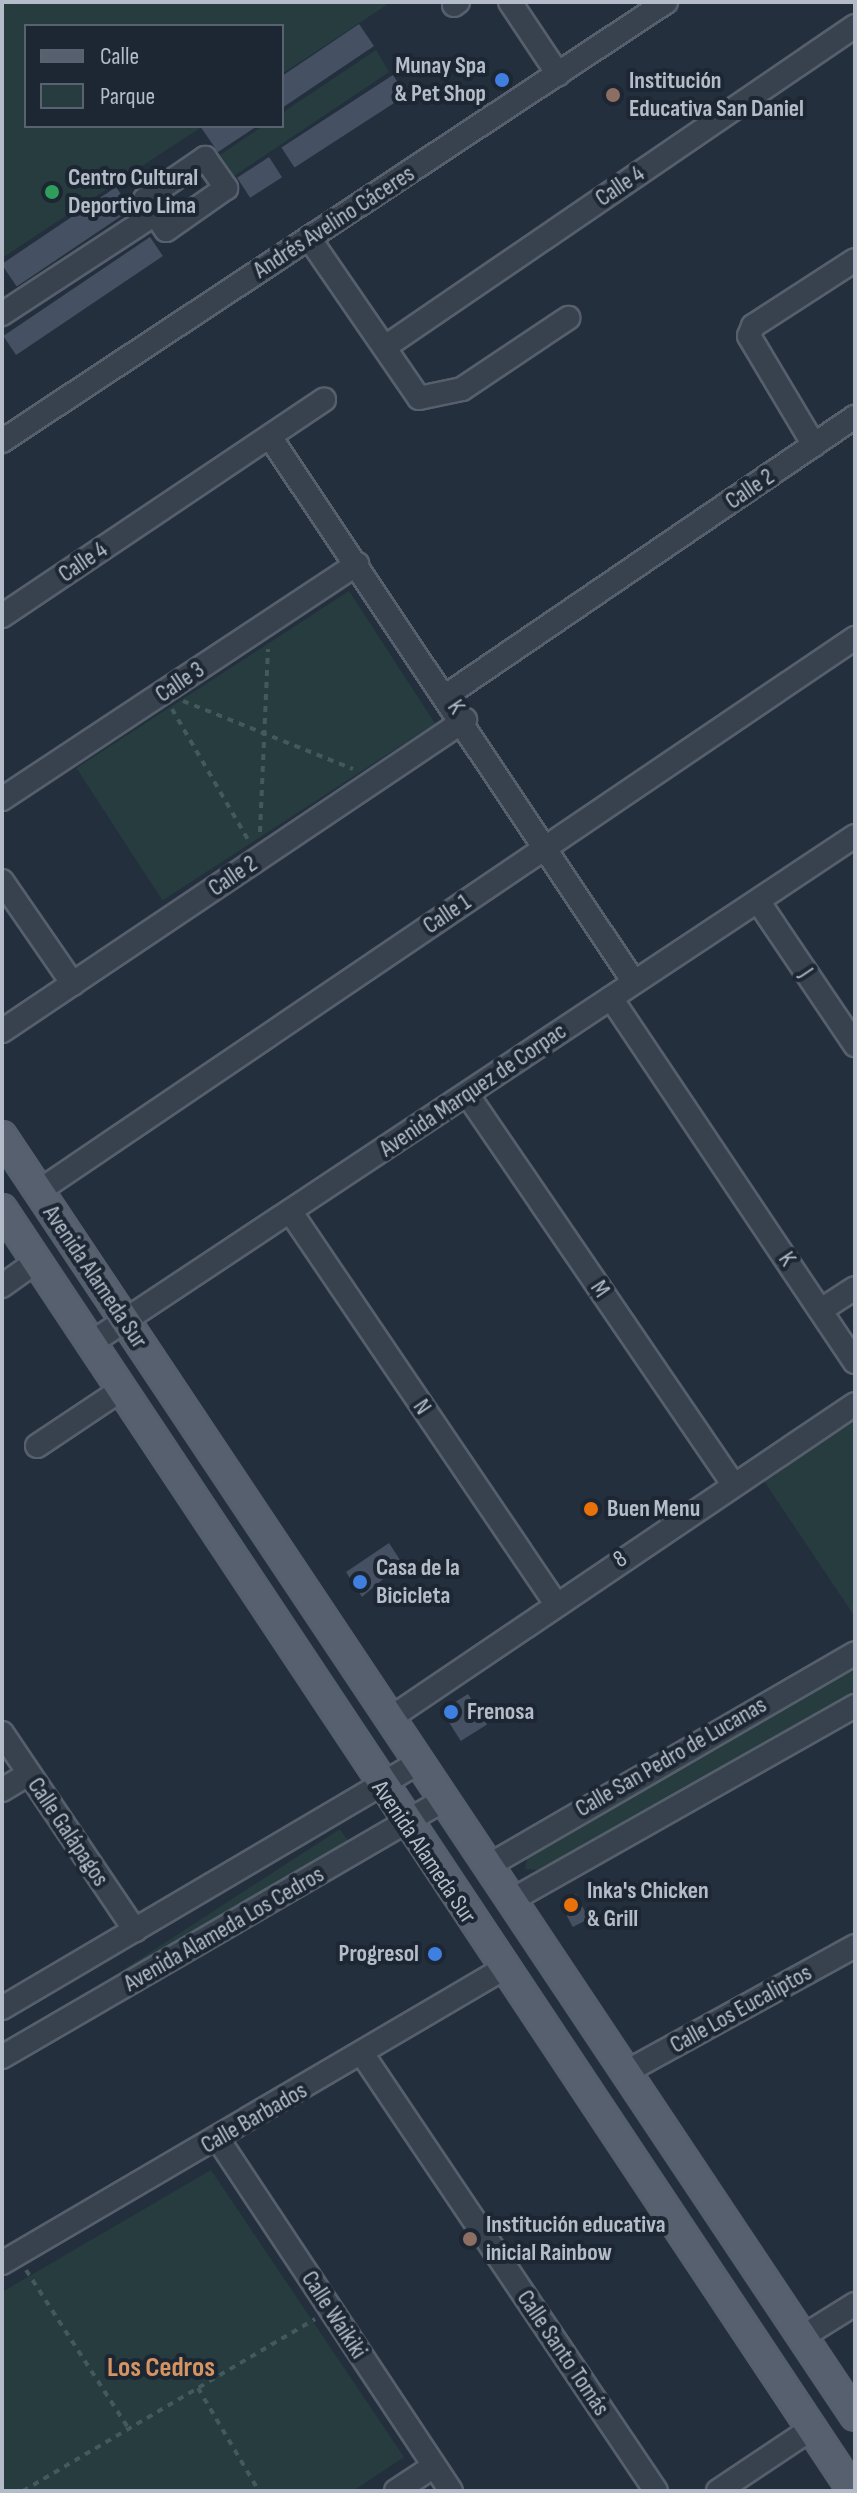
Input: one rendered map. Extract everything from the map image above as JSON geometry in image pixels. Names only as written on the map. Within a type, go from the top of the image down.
[{"type":"main road","name":"Avenida Alameda Sur","points":[[2,1136],[802,2337],[852,2406]]},
{"type":"main road","name":"Avenida Alameda Sur","points":[[2,1209],[380,1787],[853,2491]]},
{"type":"street","points":[[510,2],[558,74]]},
{"type":"street","name":"Andrés Avelino Cáceres","points":[[2,441],[666,2]]},
{"type":"street","name":"Calle 4","points":[[385,347],[855,26]]},
{"type":"street","points":[[2,314],[155,214]]},
{"type":"street","points":[[309,238],[419,398],[442,395],[568,318]]},
{"type":"street","points":[[814,445],[749,336],[753,326],[855,260]]},
{"type":"street","name":"Calle 4","points":[[2,616],[324,400]]},
{"type":"street","name":"Calle 2","points":[[447,695],[854,420]]},
{"type":"street","name":"K","points":[[270,437],[465,720],[634,982]]},
{"type":"street","name":"Calle 3","points":[[2,799],[357,564]]},
{"type":"street","name":"Calle 1","points":[[39,1191],[855,638]]},
{"type":"street","name":"Calle 2","points":[[2,1031],[465,720]]},
{"type":"street","name":"Avenida Marquez de Corpac","points":[[91,1343],[855,836]]},
{"type":"street","points":[[2,881],[73,984]]},
{"type":"street","name":"J","points":[[758,901],[855,1045]]},
{"type":"street","name":"K","points":[[611,998],[855,1362]]},
{"type":"street","name":"M","points":[[467,1094],[733,1484]]},
{"type":"street","name":"N","points":[[290,1211],[555,1602]]},
{"type":"street","points":[[2,1286],[37,1261]]},
{"type":"street","points":[[821,1310],[855,1288]]},
{"type":"street","points":[[37,1446],[121,1390]]},
{"type":"street","name":"8","points":[[389,1719],[555,1602],[855,1404]]},
{"type":"street","name":"Calle San Pedro de Lucanas","points":[[488,1866],[855,1653]]},
{"type":"street","name":"Calle San Pedro de Lucanas","points":[[512,1900],[855,1706]]},
{"type":"street","name":"Calle Galápagos","points":[[2,1733],[135,1930]]},
{"type":"street","name":"Avenida Alameda Los Cedros","points":[[2,2008],[419,1762]]},
{"type":"street","points":[[2,1790],[29,1774]]},
{"type":"street","name":"Avenida Alameda Los Cedros","points":[[2,2057],[444,1800]]},
{"type":"street","name":"Calle Los Eucaliptos","points":[[626,2072],[855,1946]]},
{"type":"street","name":"Calle Barbados","points":[[9,2259],[363,2055],[503,1969]]},
{"type":"street","name":"Calle Santo Tomás","points":[[363,2055],[656,2491]]},
{"type":"street","name":"Calle Waikiki","points":[[218,2139],[451,2491]]},
{"type":"street","points":[[802,2337],[855,2304]]},
{"type":"street","points":[[718,2491],[811,2429]]},
{"type":"street","points":[[396,2491],[434,2466]]},
{"type":"path","points":[[259,859],[269,622]]},
{"type":"path","points":[[162,693],[378,779]]},
{"type":"path","points":[[162,693],[259,859]]},
{"type":"path","points":[[9,2259],[129,2429]]},
{"type":"path","points":[[23,2491],[331,2310]]},
{"type":"path","points":[[198,2388],[259,2491]]},
{"type":"green space","name":"Centro Cultural Deportivo Lima","points":[[2,2],[391,2],[284,73],[284,24],[24,24],[24,128],[200,128],[2,258]]},
{"type":"green space","points":[[376,50],[389,72],[234,176],[220,155],[260,128],[284,128],[284,112]]},
{"type":"green space","points":[[349,591],[435,724],[162,901],[76,768]]},
{"type":"green space","points":[[855,1413],[855,1617],[760,1475]]},
{"type":"green space","points":[[855,1663],[855,1692],[538,1870],[525,1869],[528,1854]]},
{"type":"green space","points":[[340,1829],[351,1846],[23,2059],[12,2042]]},
{"type":"green space","points":[[211,2170],[404,2457],[353,2491],[2,2491],[2,2292]]},
{"type":"building","points":[[359,24],[374,46],[284,107],[284,75]]},
{"type":"building","points":[[393,75],[406,95],[295,168],[281,147]]},
{"type":"building","points":[[201,128],[254,128],[218,152]]},
{"type":"building","points":[[269,157],[282,177],[250,198],[237,178]]},
{"type":"building","points":[[116,187],[131,209],[17,287],[2,264]]},
{"type":"building","points":[[150,237],[163,256],[16,355],[3,336]]},
{"type":"building","points":[[389,1543],[402,1563],[362,1597],[346,1572]]},
{"type":"building","points":[[468,1694],[487,1725],[461,1741],[442,1710]]},
{"type":"building","points":[[576,1894],[589,1919],[573,1927],[560,1902]]},
{"type":"place","name":"Munay Spa & Pet Shop","points":[[502,80]]},
{"type":"place","name":"Institución Educativa San Daniel","points":[[613,95]]},
{"type":"place","name":"Centro Cultural Deportivo Lima","points":[[52,192]]},
{"type":"place","name":"Buen Menu","points":[[591,1509]]},
{"type":"place","name":"Casa de la Bicicleta","points":[[360,1582]]},
{"type":"place","name":"Frenosa","points":[[451,1712]]},
{"type":"place","name":"Inka's Chicken & Grill","points":[[571,1905]]},
{"type":"place","name":"Progresol","points":[[435,1954]]},
{"type":"place","name":"Institución educativa inicial Rainbow","points":[[470,2239]]},
{"type":"district","name":"Los Cedros","points":[[161,2368]]}]
